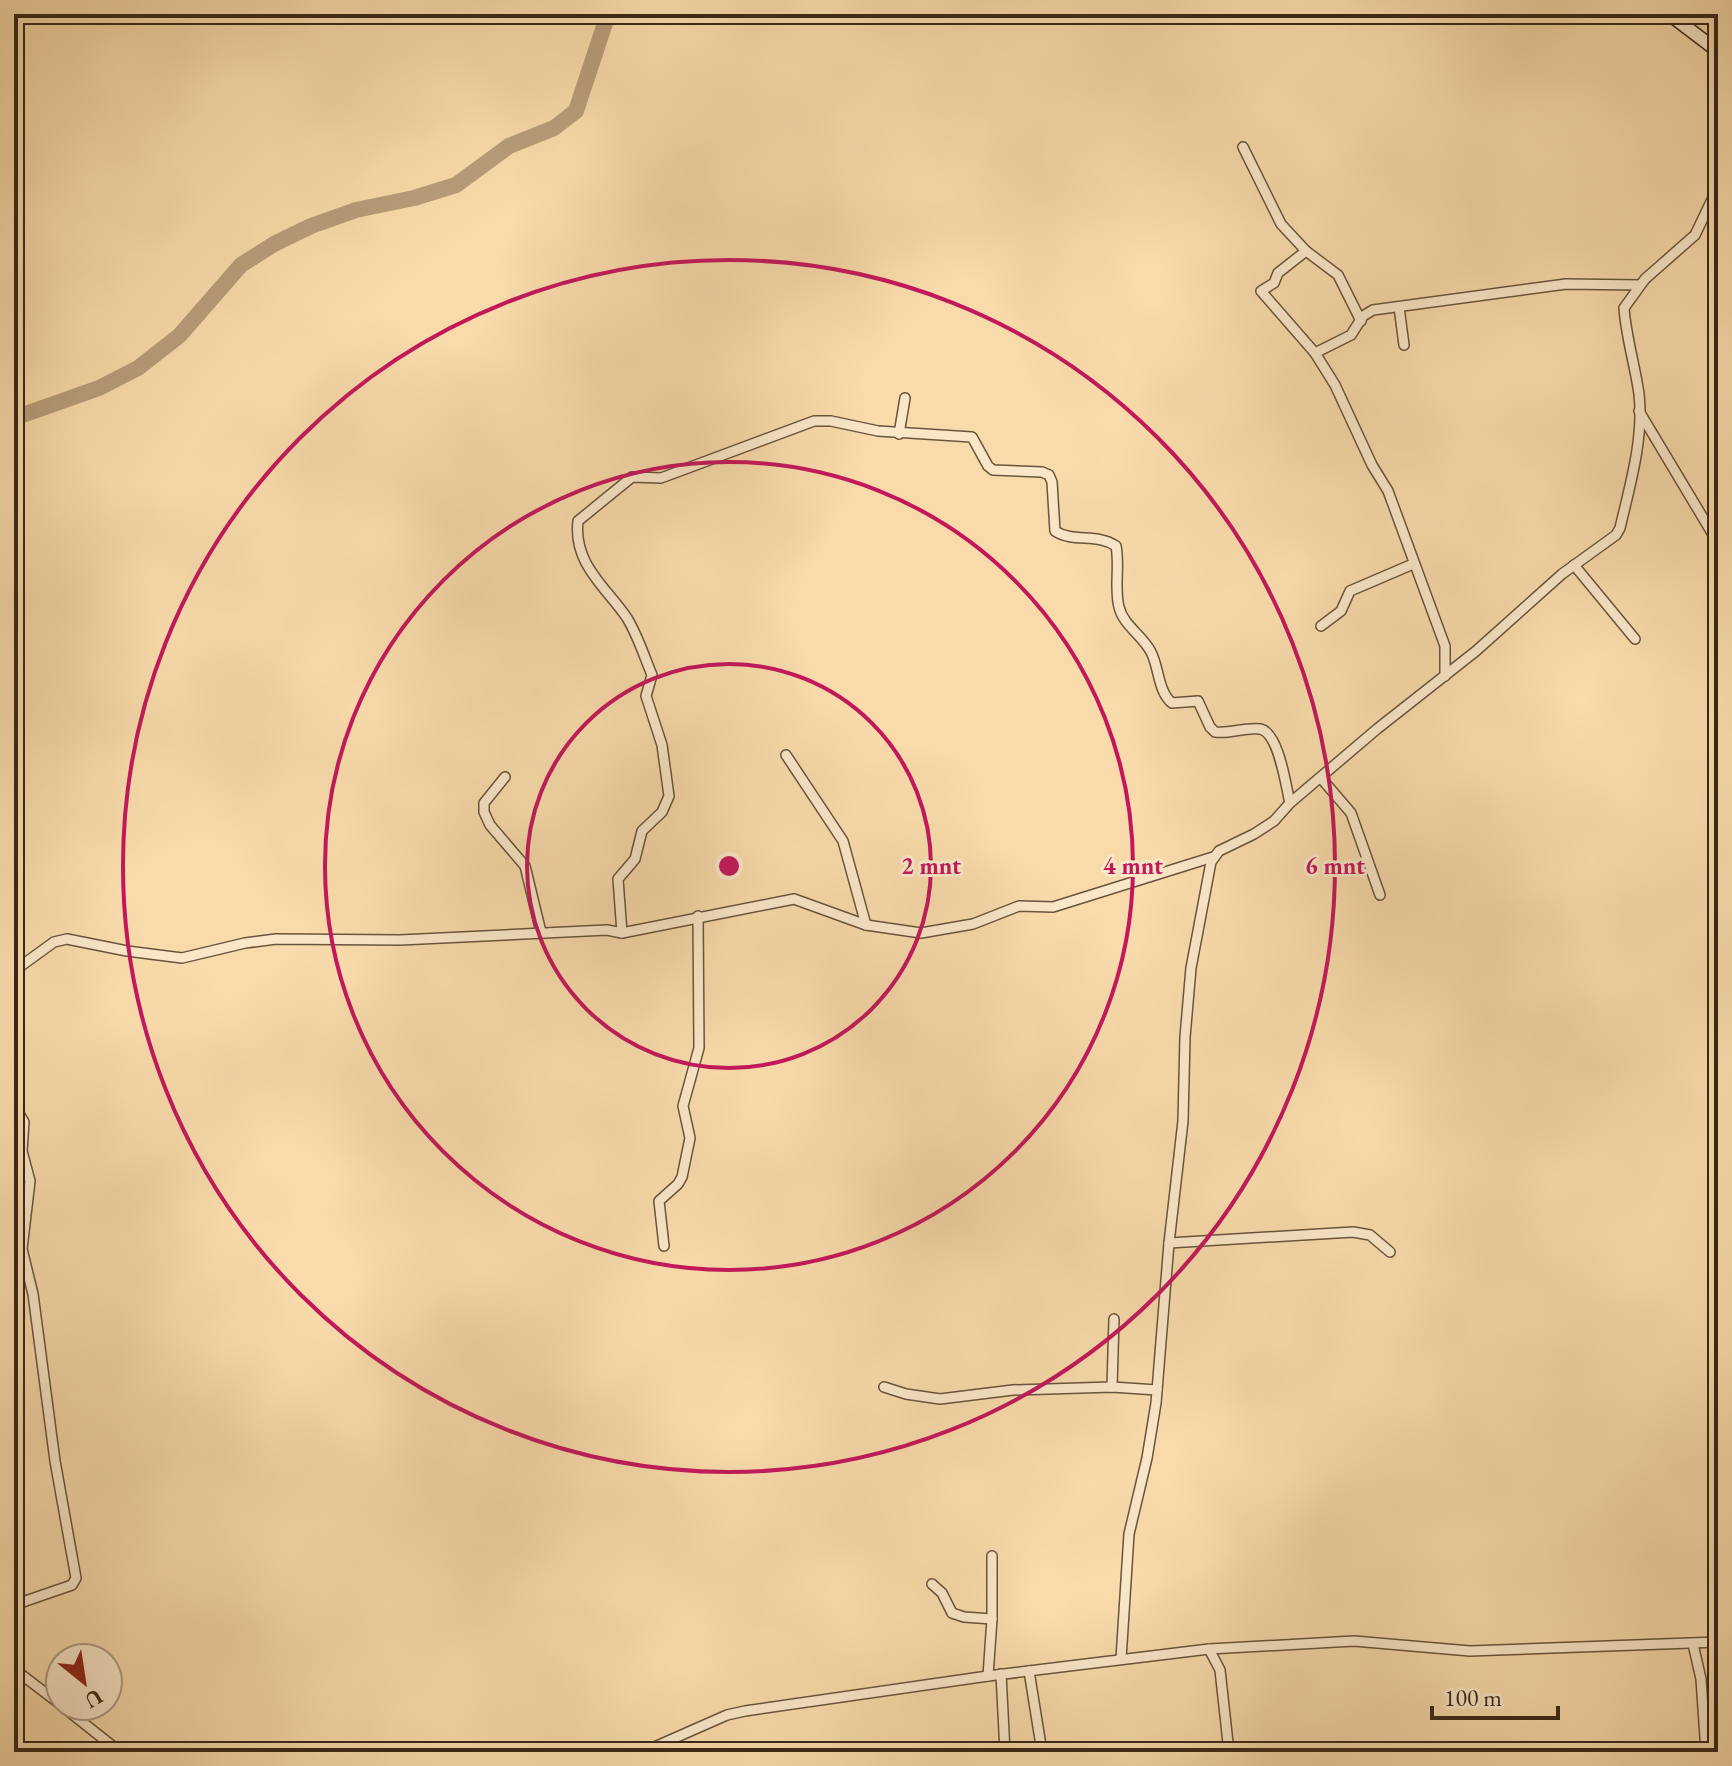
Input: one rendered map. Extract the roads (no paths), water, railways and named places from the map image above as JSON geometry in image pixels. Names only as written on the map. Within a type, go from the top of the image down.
[{"type":"street","points":[[1669,14],[1715,49],[1716,68]]},
{"type":"street","points":[[1243,147],[1281,224],[1306,251],[1338,275],[1361,321]]},
{"type":"street","points":[[14,971],[54,942],[67,939],[182,958],[276,939],[400,940],[607,930],[622,933],[794,899],[866,925],[921,933],[973,924],[1019,906],[1053,907],[1213,857],[1274,821],[1290,803],[1377,729],[1445,676],[1620,528],[1633,474],[1639,411],[1624,308],[1640,285],[1695,235],[1718,187]]},
{"type":"street","points":[[1306,251],[1278,273],[1274,283],[1261,291],[1315,353],[1335,385],[1372,465],[1388,491],[1445,646],[1445,676]]},
{"type":"street","points":[[1315,353],[1351,335],[1373,310],[1566,284],[1640,285]]},
{"type":"street","points":[[1399,307],[1404,345]]},
{"type":"street","points":[[899,434],[905,398]]},
{"type":"street","points":[[1639,411],[1718,543]]},
{"type":"street","points":[[622,933],[618,879],[635,859],[642,831],[667,805],[669,786],[659,734],[646,696],[652,675],[627,619],[586,565],[577,525],[580,518],[635,476],[661,478],[808,423],[825,420],[899,434],[972,437],[993,470],[1049,475],[1055,531],[1062,535],[1106,540],[1116,546],[1119,609],[1149,648],[1167,700],[1172,703],[1198,701],[1215,732],[1260,729],[1268,733],[1277,748],[1290,803]]},
{"type":"street","points":[[1321,626],[1338,615],[1350,591],[1413,564]]},
{"type":"street","points":[[1574,565],[1635,639]]},
{"type":"street","points":[[786,755],[843,841],[866,925]]},
{"type":"street","points":[[505,777],[484,803],[484,812],[490,825],[525,866],[541,932]]},
{"type":"street","points":[[1321,778],[1351,813],[1380,895]]},
{"type":"street","points":[[1121,1659],[1129,1534],[1150,1443],[1157,1390],[1169,1243],[1181,1146],[1191,968],[1213,857]]},
{"type":"street","points":[[664,1246],[659,1201],[682,1177],[690,1138],[683,1106],[699,1048],[698,916]]},
{"type":"street","points":[[14,1105],[24,1120],[22,1151],[30,1181],[22,1249],[32,1286],[55,1461],[76,1578],[72,1585],[14,1605]]},
{"type":"street","points":[[1169,1243],[1353,1232],[1370,1235],[1390,1252]]},
{"type":"street","points":[[1112,1387],[1114,1319]]},
{"type":"street","points":[[884,1387],[940,1399],[1013,1390],[1112,1387],[1157,1390]]},
{"type":"street","points":[[988,1676],[992,1556]]},
{"type":"street","points":[[932,1584],[942,1593],[952,1613],[992,1619]]},
{"type":"street","points":[[643,1752],[735,1713],[1001,1674],[1209,1649],[1354,1641],[1470,1651],[1718,1642]]},
{"type":"street","points":[[1693,1644],[1701,1679],[1706,1752]]},
{"type":"street","points":[[1209,1649],[1220,1670],[1229,1752]]},
{"type":"street","points":[[14,1669],[44,1692]]},
{"type":"street","points":[[1029,1671],[1042,1752]]},
{"type":"street","points":[[1001,1674],[1005,1752]]},
{"type":"street","points":[[82,1722],[120,1752]]},
{"type":"waterway","points":[[14,418],[99,388],[138,368],[179,336],[241,265],[274,244],[311,226],[356,210],[414,198],[456,185],[509,146],[554,128],[576,111],[608,14]]}]
